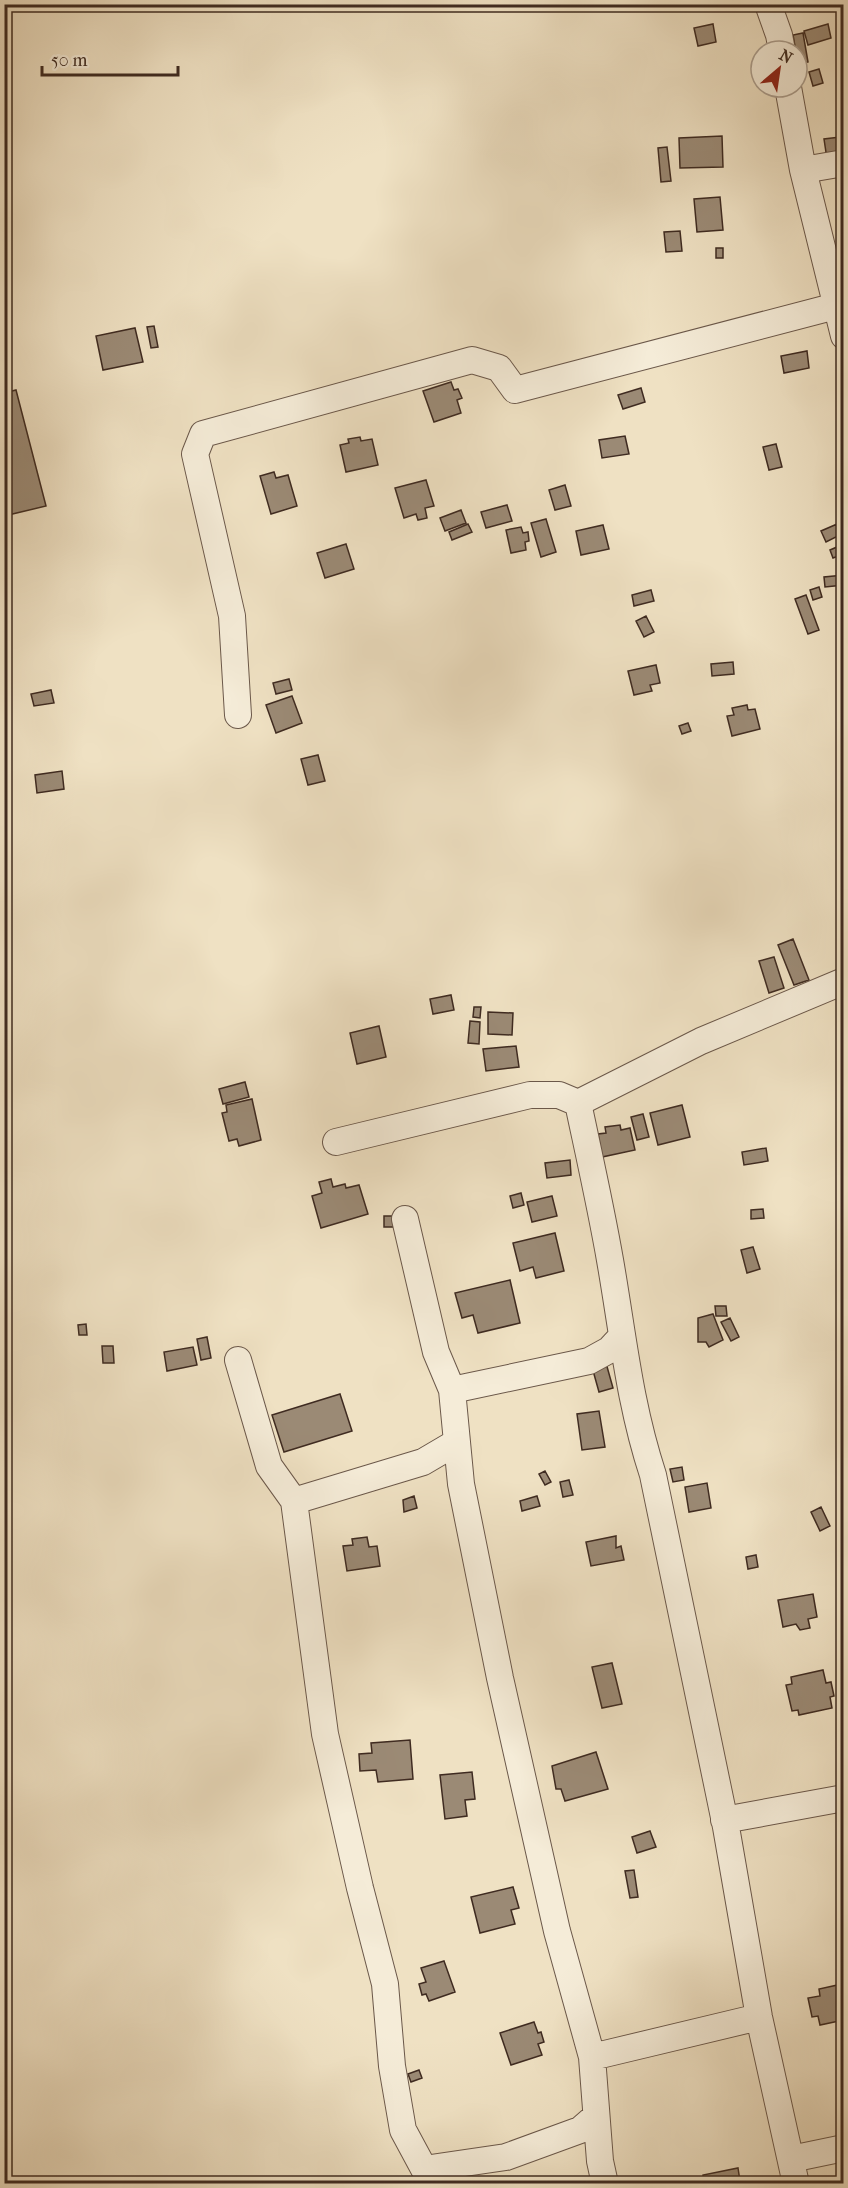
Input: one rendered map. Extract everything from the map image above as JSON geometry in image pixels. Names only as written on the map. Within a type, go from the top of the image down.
[{"type":"street","points":[[768,4],[780,39]]},
{"type":"street","points":[[790,99],[803,170],[843,336]]},
{"type":"street","points":[[803,170],[843,163]]},
{"type":"street","points":[[238,715],[232,616],[195,454],[203,434],[472,360],[499,368],[515,390],[836,306]]},
{"type":"street","points":[[336,1142],[530,1095],[559,1095],[578,1103],[701,1041],[843,981]]},
{"type":"street","points":[[578,1103],[610,1260],[632,1400],[641,1440],[653,1475],[724,1820],[759,2017],[796,2184]]},
{"type":"street","points":[[405,1219],[436,1352],[452,1390],[461,1484],[500,1678],[557,1931],[592,2057],[600,2161],[605,2184]]},
{"type":"street","points":[[452,1390],[589,1360],[609,1350],[622,1336]]},
{"type":"street","points":[[238,1360],[269,1466],[294,1501],[325,1734],[360,1888],[385,1984],[392,2066],[403,2130],[424,2169],[506,2157],[580,2130],[596,2116]]},
{"type":"street","points":[[294,1501],[423,1462],[457,1442]]},
{"type":"street","points":[[724,1820],[843,1798]]},
{"type":"street","points":[[592,2057],[759,2017]]},
{"type":"street","points":[[791,2158],[843,2148]]},
{"type":"building","points":[[713,24],[716,42],[698,46],[694,28]]},
{"type":"building","points":[[828,24],[831,38],[809,45],[809,39],[806,39],[804,31]]},
{"type":"building","points":[[803,33],[804,39],[794,39],[793,35]]},
{"type":"building","points":[[819,69],[823,83],[813,86],[809,72]]},
{"type":"building","points":[[722,136],[723,167],[680,168],[679,138]]},
{"type":"building","points":[[840,137],[844,156],[827,159],[824,139]]},
{"type":"building","points":[[667,147],[671,181],[661,182],[658,148]]},
{"type":"building","points":[[720,197],[723,230],[697,232],[694,199]]},
{"type":"building","points":[[680,231],[682,251],[666,252],[664,232]]},
{"type":"building","points":[[716,248],[723,248],[723,258],[716,258]]},
{"type":"building","points":[[154,326],[158,347],[151,348],[147,327]]},
{"type":"building","points":[[135,328],[143,362],[103,370],[96,336]]},
{"type":"building","points":[[807,351],[809,368],[784,373],[781,356]]},
{"type":"building","points":[[451,382],[454,390],[458,389],[462,398],[457,400],[461,413],[434,422],[423,391]]},
{"type":"building","points":[[641,388],[645,402],[623,409],[618,395]]},
{"type":"building","points":[[16,390],[46,506],[4,516],[4,393]]},
{"type":"building","points":[[625,436],[629,454],[602,458],[599,440]]},
{"type":"building","points":[[360,437],[361,441],[372,439],[378,465],[346,472],[340,445],[349,443],[348,439]]},
{"type":"building","points":[[776,444],[782,467],[769,470],[763,447]]},
{"type":"building","points":[[274,472],[276,478],[288,475],[297,506],[271,514],[260,476]]},
{"type":"building","points":[[426,480],[434,506],[425,508],[427,518],[418,520],[416,514],[404,518],[395,488]]},
{"type":"building","points":[[565,485],[571,506],[555,510],[549,490]]},
{"type":"building","points":[[507,505],[512,521],[486,528],[481,512]]},
{"type":"building","points":[[461,510],[466,523],[445,531],[440,518]]},
{"type":"building","points":[[546,519],[556,552],[541,557],[531,523]]},
{"type":"building","points":[[468,524],[472,532],[452,540],[449,532]]},
{"type":"building","points":[[837,524],[842,534],[826,542],[821,531]]},
{"type":"building","points":[[603,525],[609,549],[581,555],[576,531]]},
{"type":"building","points":[[521,527],[523,533],[528,532],[529,541],[525,542],[526,550],[511,553],[506,530]]},
{"type":"building","points":[[346,544],[354,569],[325,578],[317,553]]},
{"type":"building","points":[[844,544],[844,554],[833,558],[830,550]]},
{"type":"building","points":[[844,575],[844,585],[825,587],[824,577]]},
{"type":"building","points":[[819,587],[822,597],[813,600],[810,590]]},
{"type":"building","points":[[651,590],[654,601],[634,606],[632,595]]},
{"type":"building","points":[[806,595],[819,630],[808,634],[795,599]]},
{"type":"building","points":[[646,616],[654,632],[644,637],[636,621]]},
{"type":"building","points":[[733,662],[734,674],[712,676],[711,664]]},
{"type":"building","points":[[656,665],[660,683],[650,685],[652,691],[634,695],[628,671]]},
{"type":"building","points":[[289,679],[292,690],[276,694],[273,683]]},
{"type":"building","points":[[51,690],[54,703],[34,706],[31,694]]},
{"type":"building","points":[[292,696],[302,723],[276,733],[266,705]]},
{"type":"building","points":[[747,705],[748,710],[755,709],[760,729],[732,736],[727,716],[734,715],[732,708]]},
{"type":"building","points":[[688,723],[691,731],[682,734],[679,726]]},
{"type":"building","points":[[318,755],[325,781],[308,785],[301,759]]},
{"type":"building","points":[[62,771],[64,789],[37,793],[35,775]]},
{"type":"building","points":[[793,939],[809,980],[794,985],[778,945]]},
{"type":"building","points":[[774,957],[784,988],[769,993],[759,961]]},
{"type":"building","points":[[451,995],[454,1010],[433,1014],[430,999]]},
{"type":"building","points":[[474,1007],[481,1007],[480,1018],[473,1017]]},
{"type":"building","points":[[488,1012],[513,1013],[512,1035],[488,1034]]},
{"type":"building","points":[[470,1021],[480,1022],[479,1044],[468,1043]]},
{"type":"building","points":[[379,1026],[386,1057],[357,1064],[350,1033]]},
{"type":"building","points":[[516,1046],[519,1067],[486,1071],[483,1049]]},
{"type":"building","points":[[245,1082],[249,1097],[223,1104],[219,1089]]},
{"type":"building","points":[[252,1099],[261,1140],[239,1146],[237,1139],[229,1141],[222,1113],[227,1112],[226,1105]]},
{"type":"building","points":[[682,1105],[690,1137],[658,1145],[650,1113]]},
{"type":"building","points":[[643,1114],[649,1137],[637,1140],[631,1117]]},
{"type":"building","points":[[620,1125],[621,1130],[630,1128],[635,1150],[602,1157],[598,1134],[606,1133],[605,1127]]},
{"type":"building","points":[[766,1148],[768,1161],[744,1165],[742,1152]]},
{"type":"building","points":[[570,1160],[571,1175],[547,1178],[545,1163]]},
{"type":"building","points":[[331,1179],[333,1187],[345,1184],[346,1188],[359,1185],[368,1214],[321,1228],[312,1196],[322,1193],[319,1182]]},
{"type":"building","points":[[521,1193],[524,1205],[513,1208],[510,1196]]},
{"type":"building","points":[[552,1196],[557,1216],[532,1222],[527,1202]]},
{"type":"building","points":[[763,1209],[764,1218],[751,1219],[751,1210]]},
{"type":"building","points":[[384,1216],[394,1216],[395,1227],[384,1227]]},
{"type":"building","points":[[555,1233],[564,1271],[536,1278],[533,1267],[520,1271],[513,1243]]},
{"type":"building","points":[[753,1247],[760,1269],[747,1273],[741,1250]]},
{"type":"building","points":[[510,1280],[520,1323],[478,1333],[473,1315],[462,1318],[455,1293]]},
{"type":"building","points":[[715,1306],[726,1306],[727,1316],[716,1316]]},
{"type":"building","points":[[713,1314],[723,1340],[709,1347],[706,1342],[698,1342],[698,1318]]},
{"type":"building","points":[[730,1318],[739,1337],[731,1341],[721,1322]]},
{"type":"building","points":[[86,1324],[87,1335],[79,1335],[78,1325]]},
{"type":"building","points":[[207,1337],[211,1358],[201,1360],[197,1339]]},
{"type":"building","points":[[102,1346],[113,1346],[114,1363],[103,1363]]},
{"type":"building","points":[[193,1347],[197,1365],[167,1371],[164,1352]]},
{"type":"building","points":[[606,1363],[613,1388],[599,1392],[592,1367]]},
{"type":"building","points":[[340,1394],[352,1431],[284,1452],[272,1415]]},
{"type":"building","points":[[599,1411],[605,1447],[582,1450],[577,1414]]},
{"type":"building","points":[[682,1467],[684,1480],[673,1482],[670,1469]]},
{"type":"building","points":[[545,1471],[551,1482],[545,1485],[539,1474]]},
{"type":"building","points":[[569,1480],[573,1495],[563,1497],[560,1482]]},
{"type":"building","points":[[707,1483],[711,1508],[689,1512],[685,1487]]},
{"type":"building","points":[[414,1496],[417,1508],[404,1512],[403,1500]]},
{"type":"building","points":[[537,1496],[540,1506],[522,1511],[520,1501]]},
{"type":"building","points":[[821,1507],[830,1526],[820,1531],[811,1512]]},
{"type":"building","points":[[616,1536],[616,1548],[621,1546],[624,1560],[591,1566],[586,1542]]},
{"type":"building","points":[[367,1537],[369,1547],[377,1546],[380,1566],[347,1571],[343,1546],[353,1545],[352,1539]]},
{"type":"building","points":[[756,1555],[758,1567],[748,1569],[746,1557]]},
{"type":"building","points":[[813,1594],[817,1617],[808,1619],[810,1628],[800,1630],[796,1624],[783,1627],[778,1600]]},
{"type":"building","points":[[612,1663],[622,1704],[602,1708],[592,1667]]},
{"type":"building","points":[[823,1670],[826,1683],[831,1682],[834,1696],[830,1697],[832,1708],[799,1715],[798,1710],[792,1711],[786,1685],[792,1684],[791,1677]]},
{"type":"building","points":[[410,1740],[413,1779],[378,1782],[376,1770],[360,1771],[359,1754],[372,1753],[371,1743]]},
{"type":"building","points":[[596,1752],[608,1789],[565,1801],[561,1789],[556,1789],[552,1766]]},
{"type":"building","points":[[472,1772],[475,1799],[465,1800],[467,1816],[445,1819],[440,1775]]},
{"type":"building","points":[[650,1831],[656,1847],[637,1853],[632,1837]]},
{"type":"building","points":[[634,1870],[638,1897],[630,1898],[625,1871]]},
{"type":"building","points":[[513,1887],[519,1908],[511,1910],[515,1924],[480,1933],[471,1897]]},
{"type":"building","points":[[444,1961],[455,1992],[429,2001],[426,1994],[422,1995],[419,1984],[426,1982],[421,1968]]},
{"type":"building","points":[[842,1984],[844,2020],[820,2025],[818,2016],[812,2017],[808,1998],[820,1996],[819,1989]]},
{"type":"building","points":[[534,2022],[544,2042],[538,2044],[542,2055],[511,2065],[500,2033]]},
{"type":"building","points":[[419,2070],[422,2078],[411,2082],[408,2074]]},
{"type":"building","points":[[738,2168],[740,2181],[748,2180],[749,2184],[704,2184],[703,2175]]},
{"type":"building","points":[[690,2178],[691,2184],[677,2184],[676,2181]]}]
